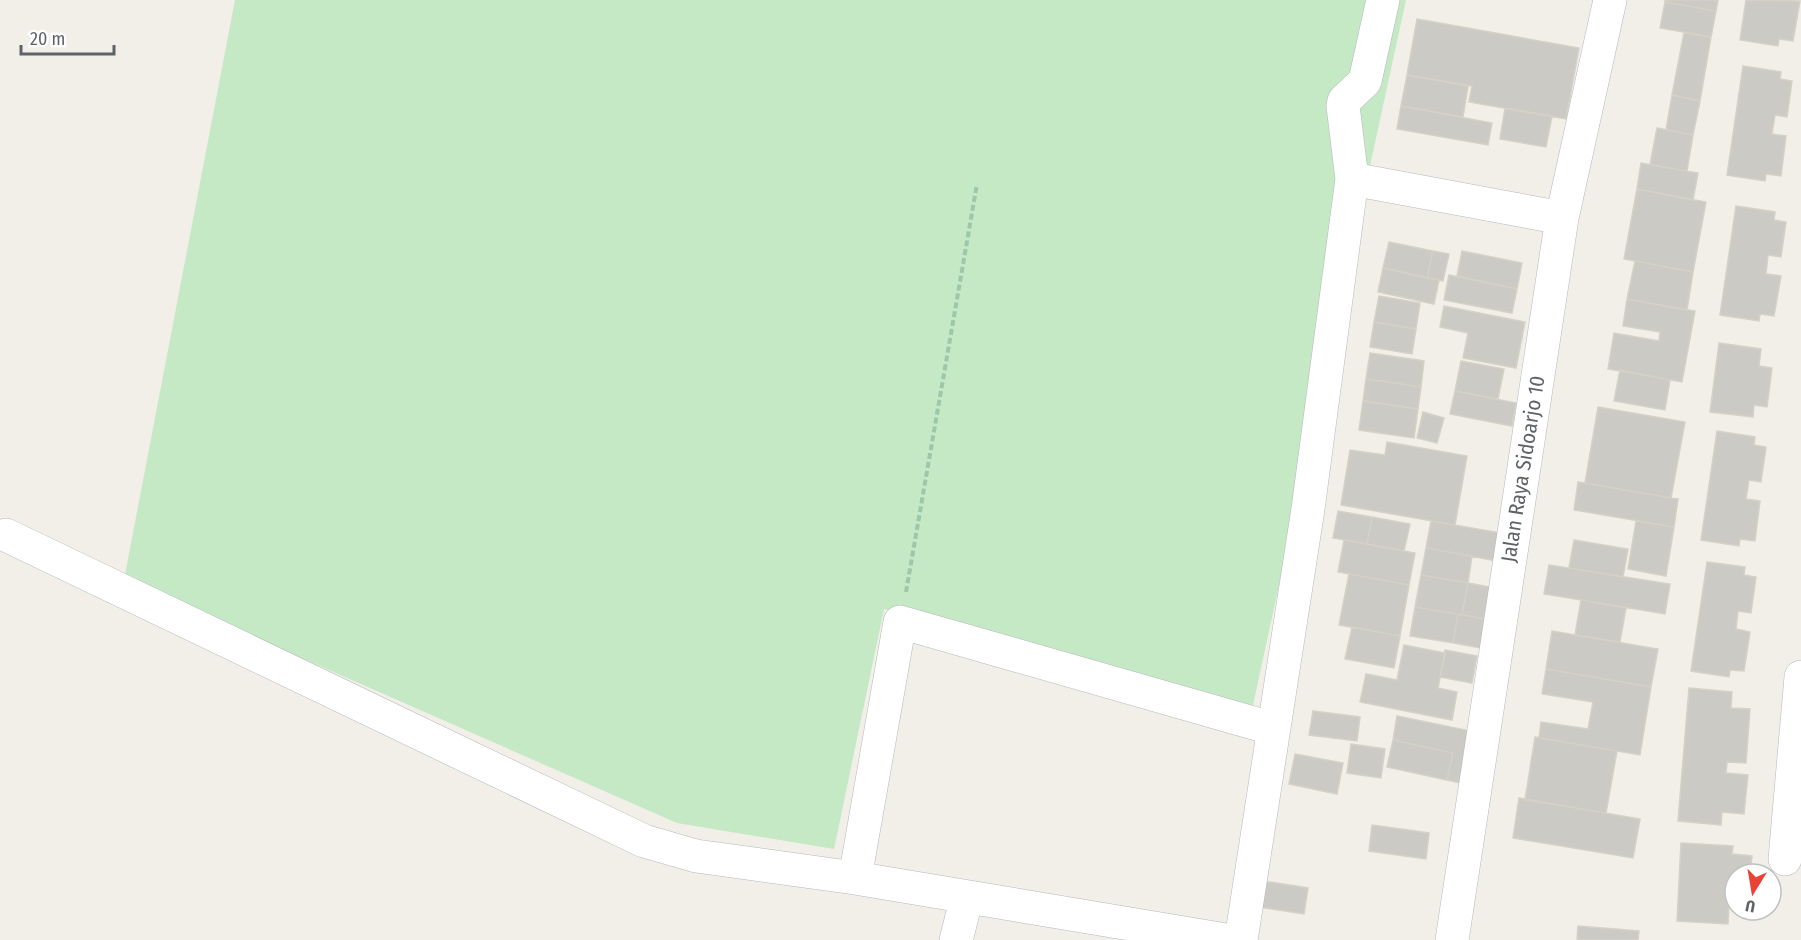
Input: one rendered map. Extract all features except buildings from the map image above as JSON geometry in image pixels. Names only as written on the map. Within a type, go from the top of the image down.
[{"type":"street","points":[[1241,940],[1308,509],[1352,179],[1343,106],[1344,101],[1365,81],[1383,0]]},
{"type":"street","name":"Jalan Raya Sidoarjo 10","points":[[1452,940],[1562,218],[1610,0]]},
{"type":"street","points":[[1352,179],[1562,218]]},
{"type":"street","points":[[6,535],[644,841],[696,856],[855,878],[1226,940]]},
{"type":"street","points":[[855,878],[900,622],[1274,729]]},
{"type":"street","points":[[1785,859],[1801,677]]},
{"type":"street","points":[[956,940],[967,897]]},
{"type":"path","points":[[900,622],[977,184]]},
{"type":"green space","points":[[235,0],[1406,0],[1251,714],[884,609],[834,849],[677,823],[124,580]]}]
